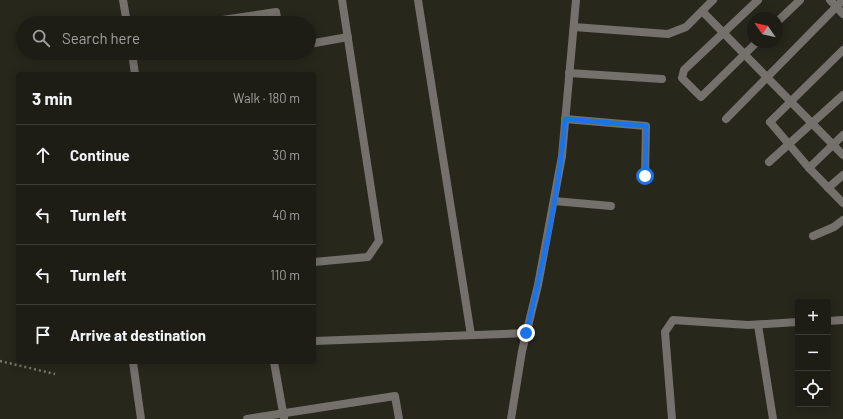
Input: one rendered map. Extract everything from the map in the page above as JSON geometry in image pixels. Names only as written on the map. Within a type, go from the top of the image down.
[{"type":"street","points":[[123,0],[126,16]]},
{"type":"street","points":[[316,262],[368,257],[379,241],[342,0]]},
{"type":"street","points":[[418,0],[470,335]]},
{"type":"street","points":[[511,419],[526,333],[538,285],[562,156],[576,0]]},
{"type":"street","points":[[574,27],[668,34],[686,28],[714,0]]},
{"type":"street","points":[[751,48],[701,97],[682,78],[684,70],[758,0]]},
{"type":"street","points":[[783,16],[800,0]]},
{"type":"street","points":[[830,0],[843,14]]},
{"type":"street","points":[[726,119],[843,0]]},
{"type":"street","points":[[702,11],[843,155]]},
{"type":"street","points":[[258,16],[276,12],[277,16]]},
{"type":"street","points":[[316,43],[348,37]]},
{"type":"street","points":[[843,50],[770,122],[809,168],[843,203]]},
{"type":"street","points":[[133,60],[136,72]]},
{"type":"street","points":[[570,73],[662,79]]},
{"type":"street","points":[[769,162],[843,95]]},
{"type":"street","points":[[565,119],[646,126],[645,176]]},
{"type":"street","points":[[809,168],[843,135]]},
{"type":"street","points":[[828,188],[843,175]]},
{"type":"street","points":[[554,201],[610,206]]},
{"type":"street","points":[[813,236],[834,227],[843,220]]},
{"type":"street","points":[[672,419],[665,332],[674,320],[748,325],[795,322]]},
{"type":"street","points":[[831,321],[843,320]]},
{"type":"street","points":[[758,325],[773,419]]},
{"type":"street","points":[[316,341],[526,333]]},
{"type":"street","points":[[133,364],[141,419]]},
{"type":"street","points":[[274,364],[283,416]]},
{"type":"street","points":[[247,419],[283,416],[395,396],[398,419]]},
{"type":"path","points":[[0,361],[55,374]]},
{"type":"route","points":[[526,333],[538,285],[562,156],[565,119],[646,126],[645,176]]}]
